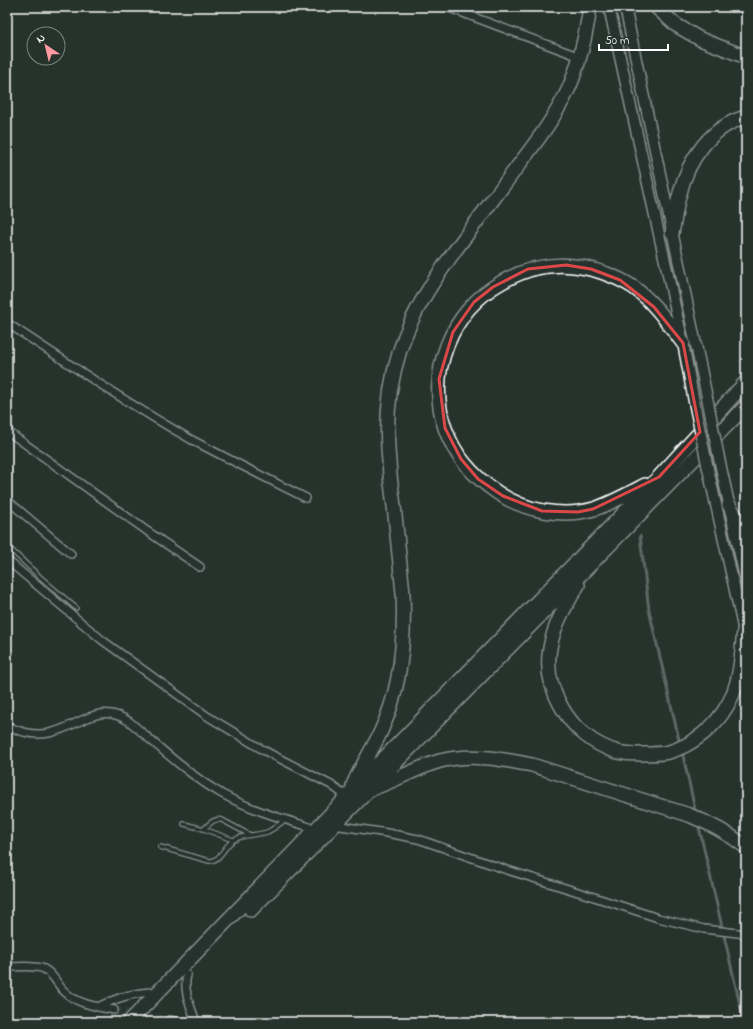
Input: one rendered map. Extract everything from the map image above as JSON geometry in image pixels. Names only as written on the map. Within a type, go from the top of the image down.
[{"type":"highway","points":[[348,796],[359,771],[387,719],[401,660],[404,613],[403,593],[387,433],[389,402],[392,385],[405,334],[414,314],[441,270],[551,121],[568,88],[580,57],[590,7]]},
{"type":"highway","points":[[656,7],[676,25],[694,36],[746,57]]},
{"type":"highway","points":[[672,233],[680,193],[686,174],[697,153],[707,141],[723,127],[746,117]]},
{"type":"highway","points":[[659,477],[608,504],[578,512],[559,513],[542,511],[528,508],[503,496],[478,479],[461,459],[449,438],[445,428],[440,404],[439,386],[444,354],[459,321],[474,302],[493,287],[514,275],[528,270],[553,265],[591,268],[632,287],[654,307],[683,343]]},
{"type":"highway","points":[[129,1022],[659,477],[746,382]]},
{"type":"highway","points":[[140,1022],[746,406]]},
{"type":"highway","points":[[730,505],[746,534]]},
{"type":"highway","points":[[589,566],[561,613],[553,632],[549,649],[548,665],[550,682],[556,697],[573,724],[588,738],[617,752],[628,754],[657,754],[668,752],[690,743],[710,728],[719,718],[733,694],[737,681],[744,630]]},
{"type":"highway","points":[[368,790],[384,785],[418,769],[439,762],[461,758],[486,758],[532,764],[674,810],[703,821],[744,846]]},
{"type":"main road","points":[[609,7],[683,343],[695,407],[746,645]]},
{"type":"main road","points":[[625,7],[746,582]]},
{"type":"street","points":[[447,7],[580,57]]},
{"type":"street","points":[[7,323],[100,384],[170,427],[236,463],[306,498]]},
{"type":"street","points":[[7,431],[200,567]]},
{"type":"street","points":[[7,500],[71,554]]},
{"type":"street","points":[[7,560],[102,640],[207,716],[264,750],[348,796]]},
{"type":"street","points":[[7,726],[24,733],[41,734],[62,729],[94,715],[107,713],[119,716],[130,722],[190,772],[222,794],[244,805],[316,829]]},
{"type":"street","points":[[334,825],[418,839],[504,869],[636,911],[704,929],[745,934]]},
{"type":"street","points":[[7,967],[44,969],[50,973],[61,989],[75,1000],[114,1010]]},
{"type":"street","points":[[187,975],[185,986],[186,993],[195,1022]]},
{"type":"street","points":[[98,1007],[125,996],[159,991]]},
{"type":"street","points":[[169,1020],[180,1022]]},
{"type":"lane","points":[[7,546],[76,608]]},
{"type":"lane","points":[[204,829],[213,821],[219,819],[250,835]]},
{"type":"lane","points":[[160,847],[211,862],[216,859],[233,840],[267,832],[286,820]]},
{"type":"lane","points":[[184,824],[204,829],[233,840]]},
{"type":"highlighted area","points":[[566,265],[591,269],[620,280],[654,307],[683,343],[700,432],[659,477],[593,509],[578,512],[542,511],[503,496],[478,479],[461,459],[445,428],[439,379],[453,332],[474,302],[493,287],[528,269]]},
{"type":"waterway","points":[[640,536],[649,610],[680,744]]},
{"type":"waterway","points":[[682,751],[696,814]]},
{"type":"waterway","points":[[698,823],[744,1022]]},
{"type":"tunnel","points":[[114,1010],[169,1020]]}]
